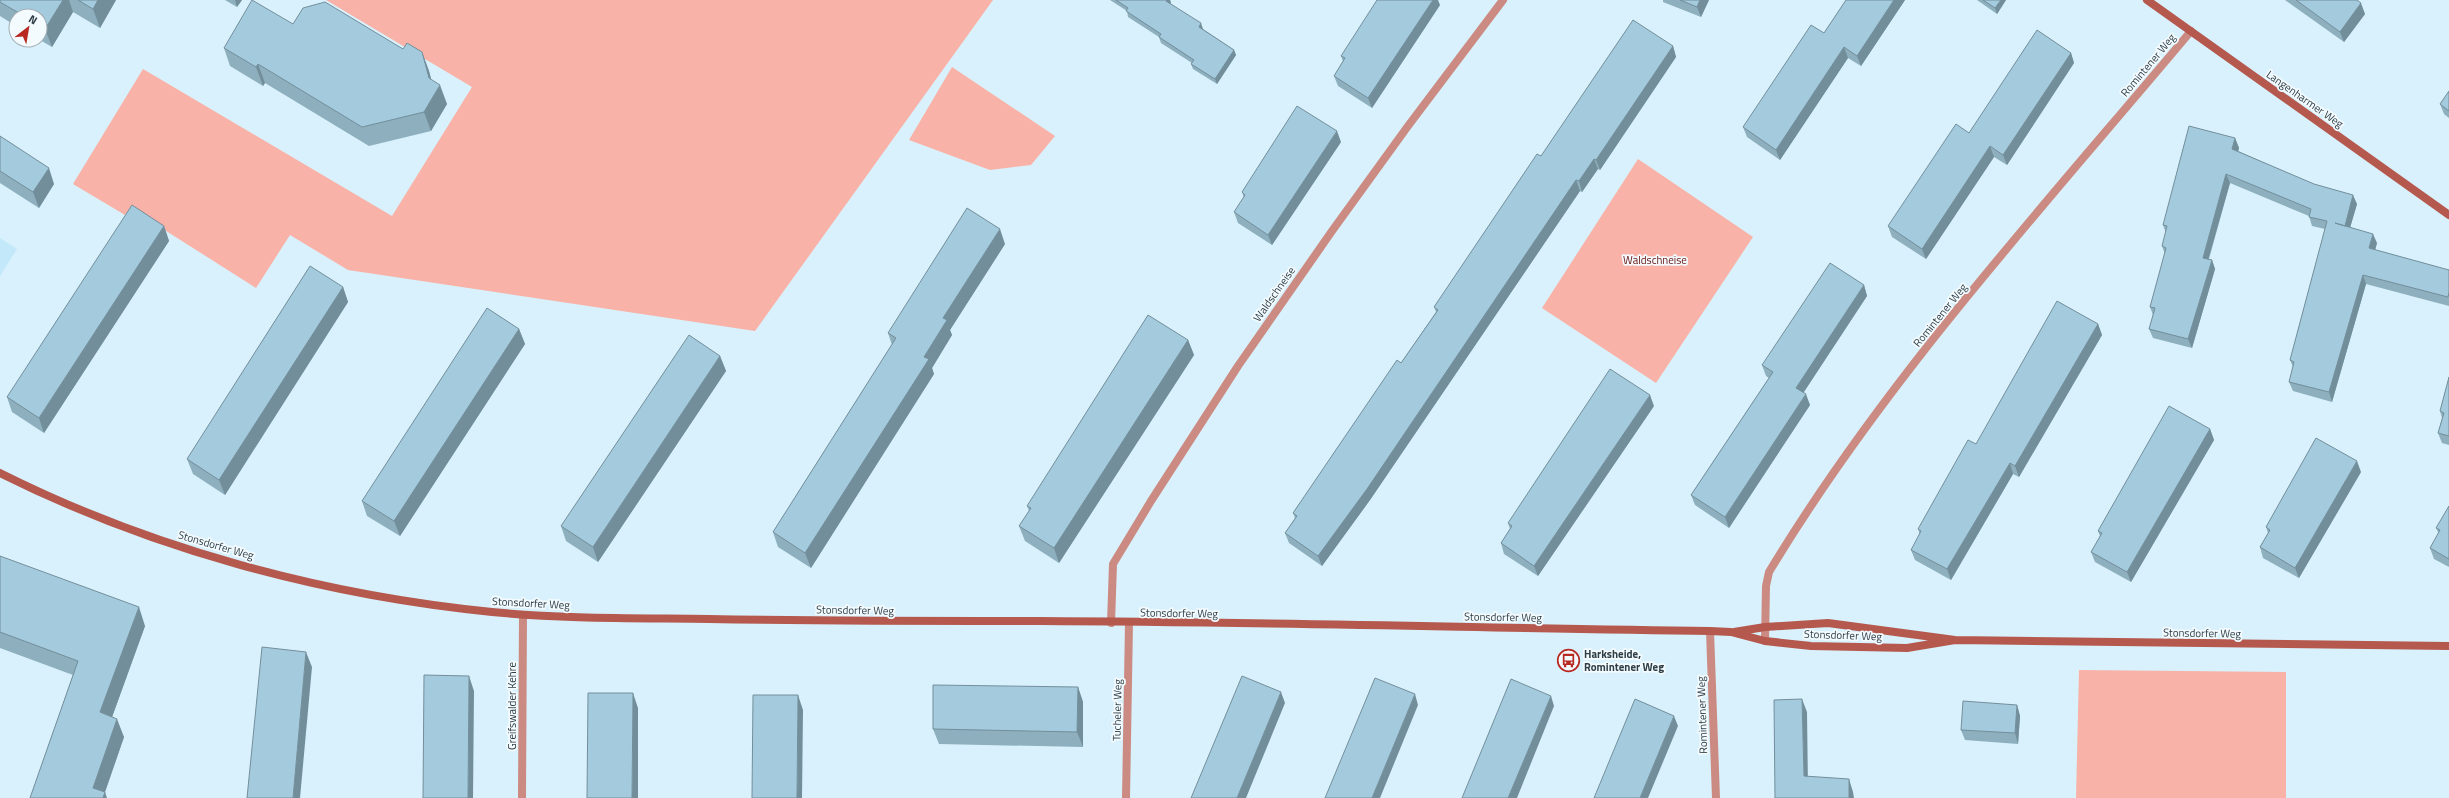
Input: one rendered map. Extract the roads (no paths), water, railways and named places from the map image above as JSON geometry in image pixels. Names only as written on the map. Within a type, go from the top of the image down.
[{"type":"main road","name":"Langenharmer Weg","points":[[2148,0],[2449,215]]},
{"type":"main road","name":"Stonsdorfer Weg","points":[[0,473],[110,521],[167,542],[270,572],[386,598],[523,615],[621,618],[1710,631],[1731,632],[1765,641],[1811,646],[1907,648],[1955,640]]},
{"type":"main road","name":"Stonsdorfer Weg","points":[[1731,632],[1765,626],[1828,623],[1955,640],[2449,646]]},
{"type":"street","name":"Waldschneise","points":[[1111,623],[1113,564],[1151,500],[1238,366],[1327,237],[1408,126],[1504,0]]},
{"type":"street","name":"Romintener Weg","points":[[1765,641],[1766,586],[1769,572],[1868,426],[1953,316],[2191,31]]},
{"type":"street","name":"Greifswalder Kehre","points":[[522,798],[523,615]]},
{"type":"street","name":"Tucheler Weg","points":[[1126,798],[1129,623]]},
{"type":"street","name":"Romintener Weg","points":[[1710,631],[1716,798]]},
{"type":"place","name":"Harksheide, Romintener Weg","points":[[1569,660]]}]
